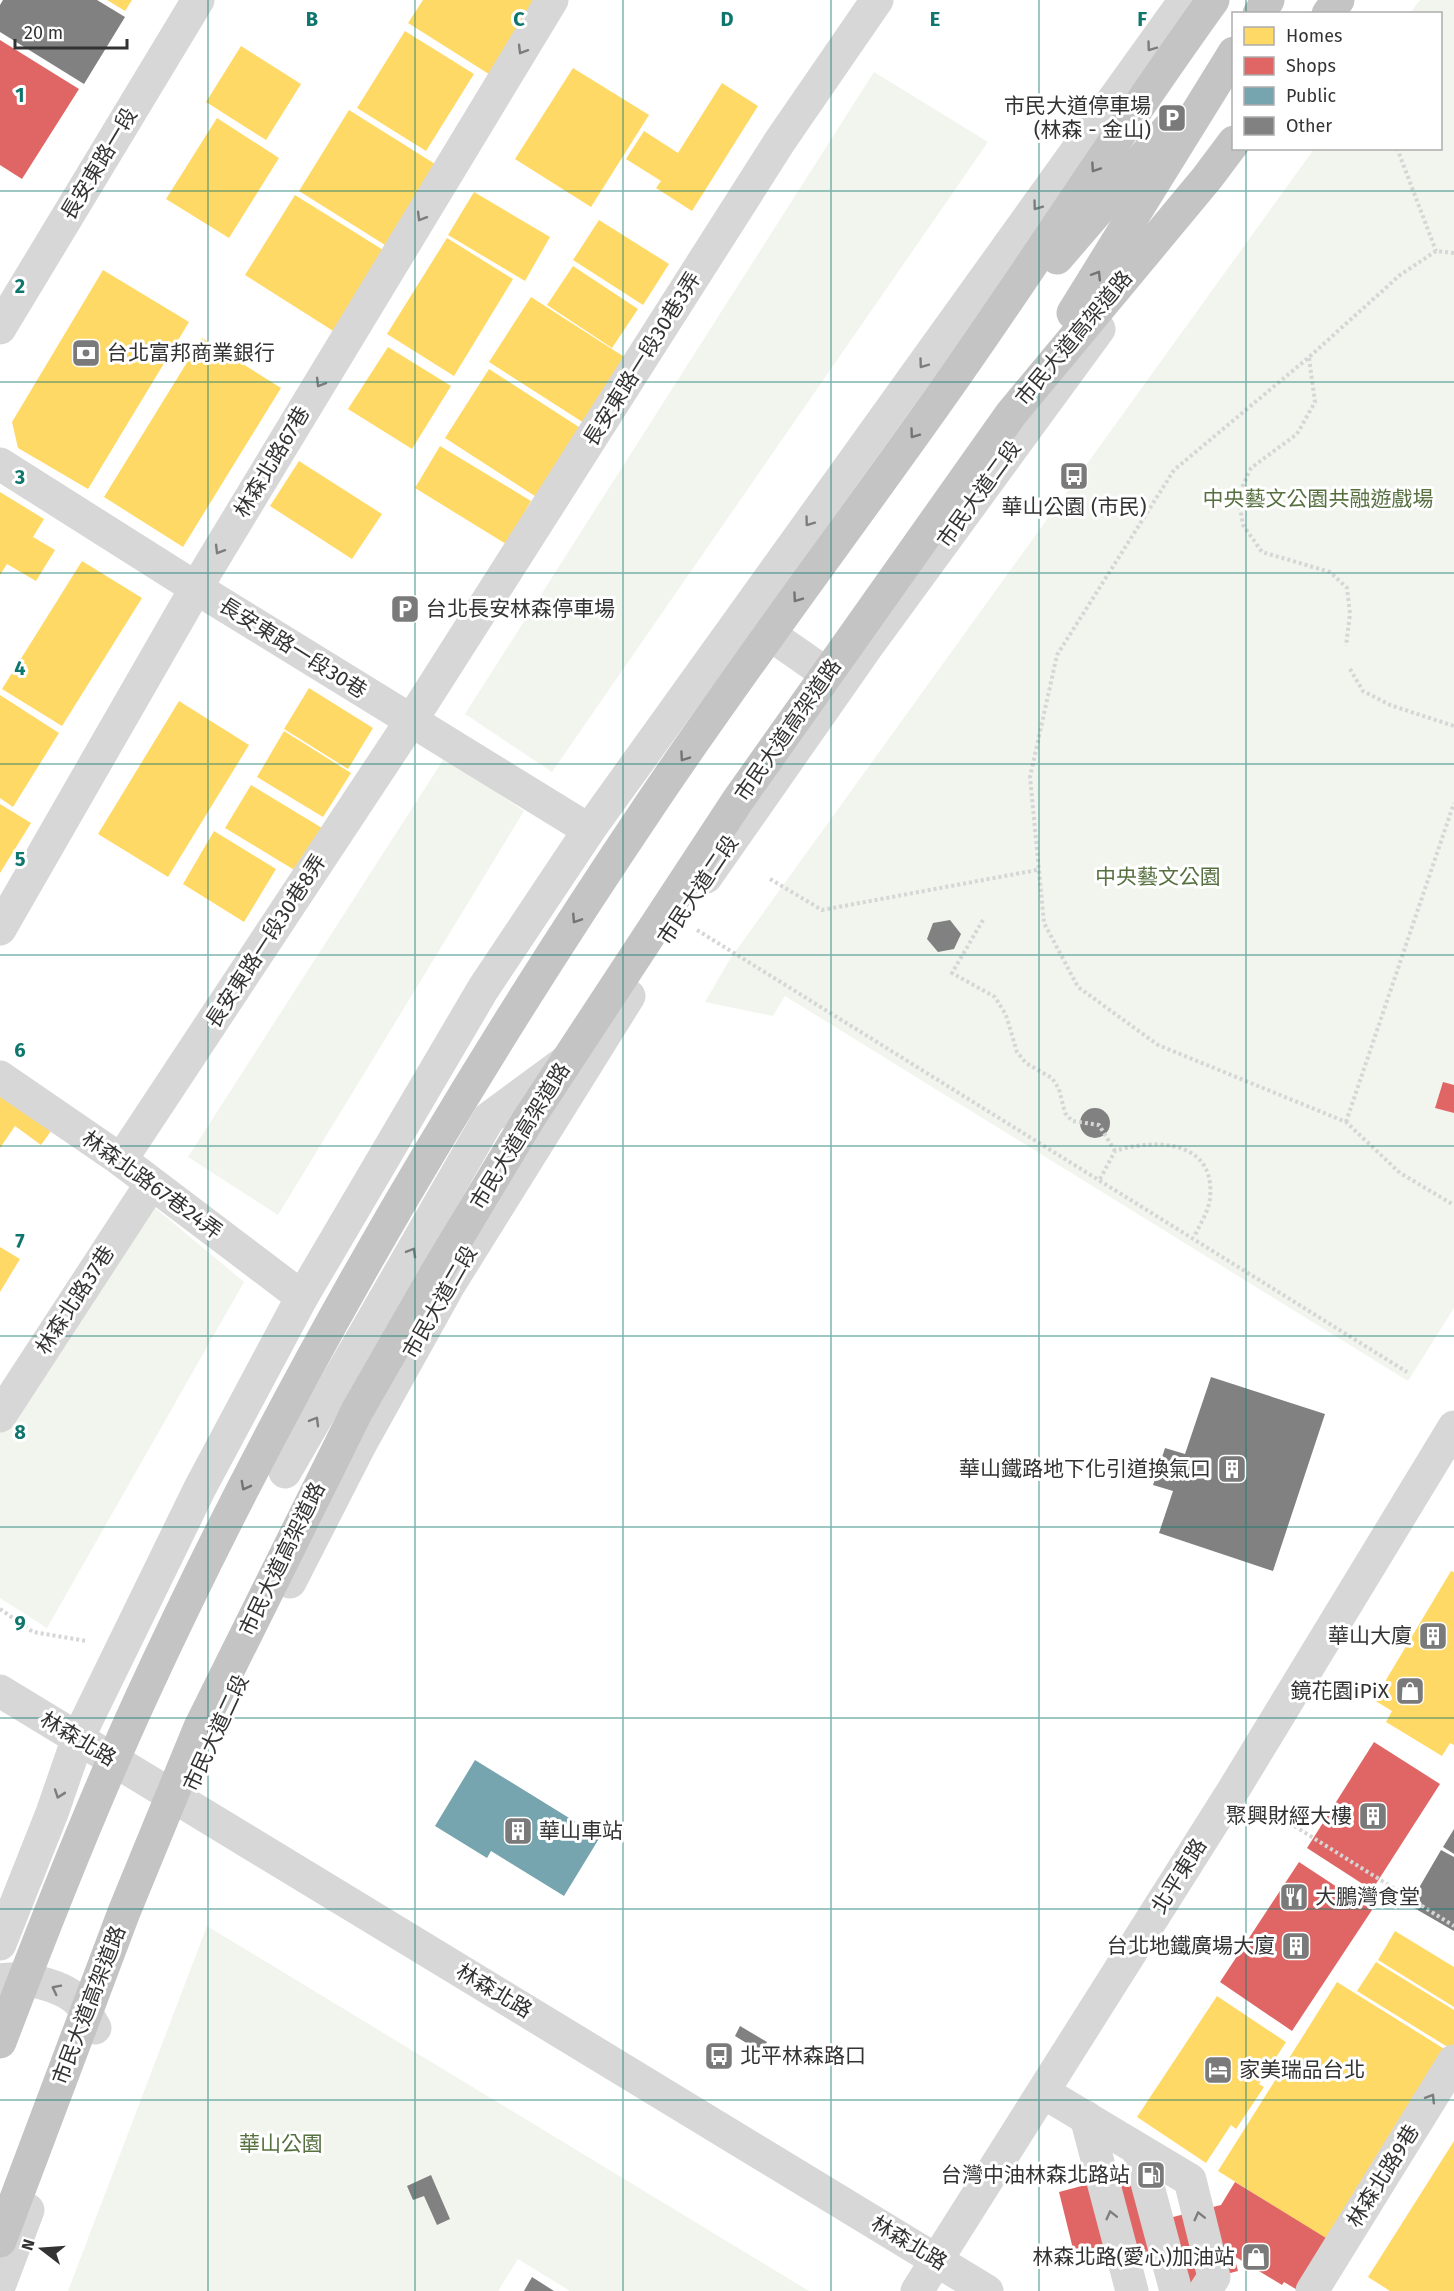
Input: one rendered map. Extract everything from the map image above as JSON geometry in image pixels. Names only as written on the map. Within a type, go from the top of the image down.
[{"type":"highway","points":[[0,2042],[79,1837],[141,1698],[223,1527],[303,1374],[482,1066],[652,802],[957,373],[1143,97],[1213,0]]},
{"type":"highway","points":[[957,373],[1232,54]]},
{"type":"highway","points":[[1011,414],[1232,55]]},
{"type":"highway","name":"市民大道高架道路","points":[[0,2241],[124,1912],[200,1727],[357,1411],[528,1120],[738,800],[1011,414],[1207,178],[1232,143]]},
{"type":"street","name":"長安東路一段","points":[[0,328],[198,0]]},
{"type":"street","name":"林森北路67巷","points":[[0,929],[195,588],[552,0]]},
{"type":"street","name":"長安東路一段30巷3弄","points":[[411,721],[780,141],[877,0]]},
{"type":"street","points":[[0,1944],[52,1813],[78,1738],[200,1488],[302,1297],[483,989],[589,830],[1185,0]]},
{"type":"street","name":"市民大道二段","points":[[0,2284],[152,1874],[183,1803],[234,1691],[360,1445],[449,1285],[678,919],[866,648],[1110,315],[1234,150]]},
{"type":"street","name":"長安東路一段30巷","points":[[0,464],[195,588],[589,830]]},
{"type":"street","points":[[769,577],[765,616],[837,666],[866,648]]},
{"type":"street","points":[[719,647],[758,626],[831,677],[820,714]]},
{"type":"street","name":"長安東路一段30巷8弄","points":[[122,1160],[411,721]]},
{"type":"street","points":[[258,1447],[456,1100],[483,989]]},
{"type":"street","points":[[285,1472],[489,1118],[606,1032]]},
{"type":"street","name":"林森北路67巷24弄","points":[[0,1077],[122,1160],[302,1297]]},
{"type":"street","name":"林森北路37巷","points":[[0,1416],[151,1184]]},
{"type":"street","name":"北平東路","points":[[917,2291],[1234,1789],[1454,1427]]},
{"type":"street","name":"林森北路","points":[[0,1691],[987,2291]]},
{"type":"street","points":[[0,1980],[12,1978],[49,1984],[79,2002],[95,2028]]},
{"type":"street","name":"林森北路9巷","points":[[1312,2291],[1454,2061]]},
{"type":"street","points":[[1043,2092],[1190,2180],[1214,2277],[1206,2291]]},
{"type":"street","points":[[1086,2117],[1132,2291]]},
{"type":"street","points":[[1138,2149],[1176,2291]]},
{"type":"path","points":[[1397,150],[1436,251]]},
{"type":"path","points":[[1454,253],[1436,251],[1400,275],[1308,358],[1174,470],[1058,655],[1030,777],[1037,870],[1044,923],[1078,987],[1158,1045],[1347,1122],[1400,1173],[1454,1205]]},
{"type":"path","points":[[1308,358],[1315,402],[1297,434],[1251,468],[1238,496],[1243,525],[1262,552],[1330,572],[1347,588],[1350,614],[1346,646]]},
{"type":"path","points":[[1350,669],[1363,691],[1390,705],[1454,726]]},
{"type":"path","points":[[1347,1122],[1454,803]]},
{"type":"path","points":[[770,879],[822,910],[1037,870]]},
{"type":"path","points":[[678,919],[1407,1371]]},
{"type":"path","points":[[983,920],[952,973],[995,997],[1006,1015],[1017,1052],[1026,1063],[1052,1078],[1059,1089],[1065,1113],[1072,1121],[1099,1125],[1115,1152]]},
{"type":"path","points":[[1100,1179],[1115,1152],[1132,1146],[1160,1143],[1192,1152],[1207,1169],[1210,1199],[1194,1237]]},
{"type":"path","points":[[0,1609],[33,1632],[96,1643]]},
{"type":"path","points":[[1234,1789],[1454,1926]]},
{"type":"green space","name":"中央藝文公園","points":[[1420,0],[1454,0],[1454,1308],[1408,1381],[785,996],[773,1016],[705,1002],[730,959],[1313,150],[1442,150],[1442,12],[1411,12]]},
{"type":"green space","points":[[874,72],[988,142],[552,772],[465,714]]},
{"type":"green space","points":[[445,757],[524,811],[278,1215],[188,1157]]},
{"type":"green space","points":[[148,1202],[244,1282],[47,1628],[0,1598],[0,1424]]},
{"type":"green space","name":"華山公園","points":[[207,1926],[809,2291],[570,2291],[518,2259],[498,2291],[68,2291]]},
{"type":"building: Homes","points":[[107,0],[132,0],[125,11]]},
{"type":"building: Homes","points":[[423,0],[532,0],[538,3],[492,76],[408,23]]},
{"type":"building: Homes","points":[[405,31],[474,74],[426,151],[357,108]]},
{"type":"building: Homes","points":[[241,46],[301,84],[266,140],[206,102]]},
{"type":"building: Homes","points":[[573,68],[649,115],[591,207],[515,159]]},
{"type":"building: Homes","points":[[722,83],[758,106],[692,211],[656,188],[661,181],[626,159],[644,131],[678,153]]},
{"type":"building: Homes","points":[[349,110],[443,169],[393,250],[299,191]]},
{"type":"building: Homes","points":[[217,118],[279,158],[229,238],[166,199]]},
{"type":"building: Homes","points":[[474,192],[550,237],[525,281],[448,235]]},
{"type":"building: Homes","points":[[295,195],[388,253],[338,334],[245,275]]},
{"type":"building: Homes","points":[[599,220],[669,264],[643,305],[573,260]]},
{"type":"building: Homes","points":[[447,238],[513,279],[454,376],[387,334]]},
{"type":"building: Homes","points":[[573,266],[638,309],[612,348],[547,305]]},
{"type":"building: Homes","points":[[103,270],[189,322],[88,489],[18,448],[12,422]]},
{"type":"building: Homes","points":[[531,297],[626,358],[584,423],[489,362]]},
{"type":"building: Homes","points":[[202,338],[281,388],[183,547],[104,497]]},
{"type":"building: Homes","points":[[388,347],[451,386],[412,449],[348,409]]},
{"type":"building: Homes","points":[[489,369],[582,429],[538,498],[445,438]]},
{"type":"building: Homes","points":[[440,446],[531,501],[506,544],[415,488]]},
{"type":"building: Homes","points":[[299,461],[382,514],[352,559],[270,506]]},
{"type":"building: Homes","points":[[0,492],[44,519],[33,537],[55,550],[36,581],[7,564],[0,575]]},
{"type":"building: Homes","points":[[82,561],[142,598],[62,726],[2,689]]},
{"type":"building: Homes","points":[[309,688],[373,728],[348,769],[284,729]]},
{"type":"building: Homes","points":[[0,695],[59,733],[13,807],[0,798]]},
{"type":"building: Homes","points":[[179,701],[249,745],[168,877],[98,834]]},
{"type":"building: Homes","points":[[284,731],[351,773],[323,817],[257,777]]},
{"type":"building: Homes","points":[[251,785],[322,828],[296,871],[225,828]]},
{"type":"building: Homes","points":[[0,804],[31,823],[0,873]]},
{"type":"building: Homes","points":[[214,831],[276,869],[244,922],[183,884]]},
{"type":"building: Homes","points":[[0,1095],[51,1131],[41,1145],[15,1126],[0,1148]]},
{"type":"building: Homes","points":[[0,1247],[20,1259],[0,1292]]},
{"type":"building: Homes","name":"華山大廈","points":[[1451,1571],[1454,1572],[1454,1745],[1450,1743],[1442,1756],[1386,1722],[1392,1711],[1374,1700]]},
{"type":"building: Homes","points":[[1395,1931],[1454,1967],[1454,2007],[1378,1960]]},
{"type":"building: Homes","points":[[1376,1962],[1454,2010],[1454,2051],[1357,1991]]},
{"type":"building: Homes","points":[[1337,1982],[1454,2055],[1337,2246],[1218,2171]]},
{"type":"building: Homes","name":"家美瑞品台北","points":[[1217,1996],[1286,2042],[1259,2084],[1264,2087],[1236,2129],[1231,2125],[1206,2163],[1137,2117]]},
{"type":"building: Homes","points":[[1454,2141],[1454,2291],[1390,2291],[1368,2277]]},
{"type":"building: Shops","points":[[0,40],[79,89],[22,179],[0,165]]},
{"type":"building: Shops","points":[[1443,1082],[1454,1085],[1454,1113],[1435,1108]]},
{"type":"building: Shops","name":"聚興財經大樓","points":[[1374,1742],[1440,1784],[1372,1890],[1307,1848]]},
{"type":"building: Shops","name":"台北地鐵廣場大廈","points":[[1299,1862],[1372,1910],[1292,2031],[1220,1982]]},
{"type":"building: Shops","points":[[1159,2176],[1169,2218],[1221,2205],[1235,2182],[1334,2243],[1299,2291],[1284,2282],[1282,2285],[1234,2256],[1238,2271],[1184,2285],[1177,2257],[1123,2270],[1116,2242],[1074,2253],[1059,2192],[1104,2180],[1107,2189]]},
{"type":"building: Public","name":"華山車站","points":[[475,1760],[600,1837],[564,1896],[491,1851],[487,1858],[435,1826]]},
{"type":"building: Other","points":[[3,0],[97,0],[125,17],[84,84],[0,32],[0,5]]},
{"type":"building: Other","points":[[950,920],[961,934],[954,949],[938,952],[927,939],[933,923]]},
{"type":"building: Other","points":[[1095,1108],[1106,1112],[1110,1123],[1106,1134],[1095,1138],[1084,1134],[1080,1123],[1084,1112]]},
{"type":"building: Other","name":"華山鐵路地下化引道換氣口","points":[[1211,1377],[1325,1414],[1273,1571],[1159,1533],[1173,1491],[1153,1485],[1165,1448],[1185,1454]]},
{"type":"building: Other","points":[[1454,1829],[1454,1854],[1443,1847]]},
{"type":"building: Other","points":[[1441,1850],[1454,1857],[1454,1931],[1409,1905]]},
{"type":"building: Other","points":[[740,2026],[767,2042],[761,2052],[735,2036]]},
{"type":"building: Other","points":[[431,2175],[450,2219],[437,2225],[424,2196],[413,2200],[407,2186]]},
{"type":"building: Other","points":[[532,2277],[554,2291],[524,2291]]},
{"type":"place","name":"市民大道停車場 (林森 - 金山)","points":[[1172,118]]},
{"type":"place","name":"台北富邦商業銀行","points":[[86,353]]},
{"type":"place","name":"華山公園 (市民)","points":[[1074,476]]},
{"type":"place","name":"台北長安林森停車場","points":[[405,609]]},
{"type":"place","name":"華山鐵路地下化引道換氣口","points":[[1232,1469]]},
{"type":"place","name":"華山大廈","points":[[1433,1636]]},
{"type":"place","name":"鏡花園iPiX","points":[[1410,1691]]},
{"type":"place","name":"聚興財經大樓","points":[[1373,1816]]},
{"type":"place","name":"華山車站","points":[[518,1831]]},
{"type":"place","name":"大鵬灣食堂","points":[[1294,1897]]},
{"type":"place","name":"台北地鐵廣場大廈","points":[[1296,1946]]},
{"type":"place","name":"北平林森路口","points":[[719,2056]]},
{"type":"place","name":"家美瑞品台北","points":[[1218,2070]]},
{"type":"place","name":"台灣中油林森北路站","points":[[1151,2175]]},
{"type":"place","name":"林森北路(愛心)加油站","points":[[1256,2257]]},
{"type":"park label","name":"中央藝文公園共融遊戲場","points":[[1318,499]]}]
